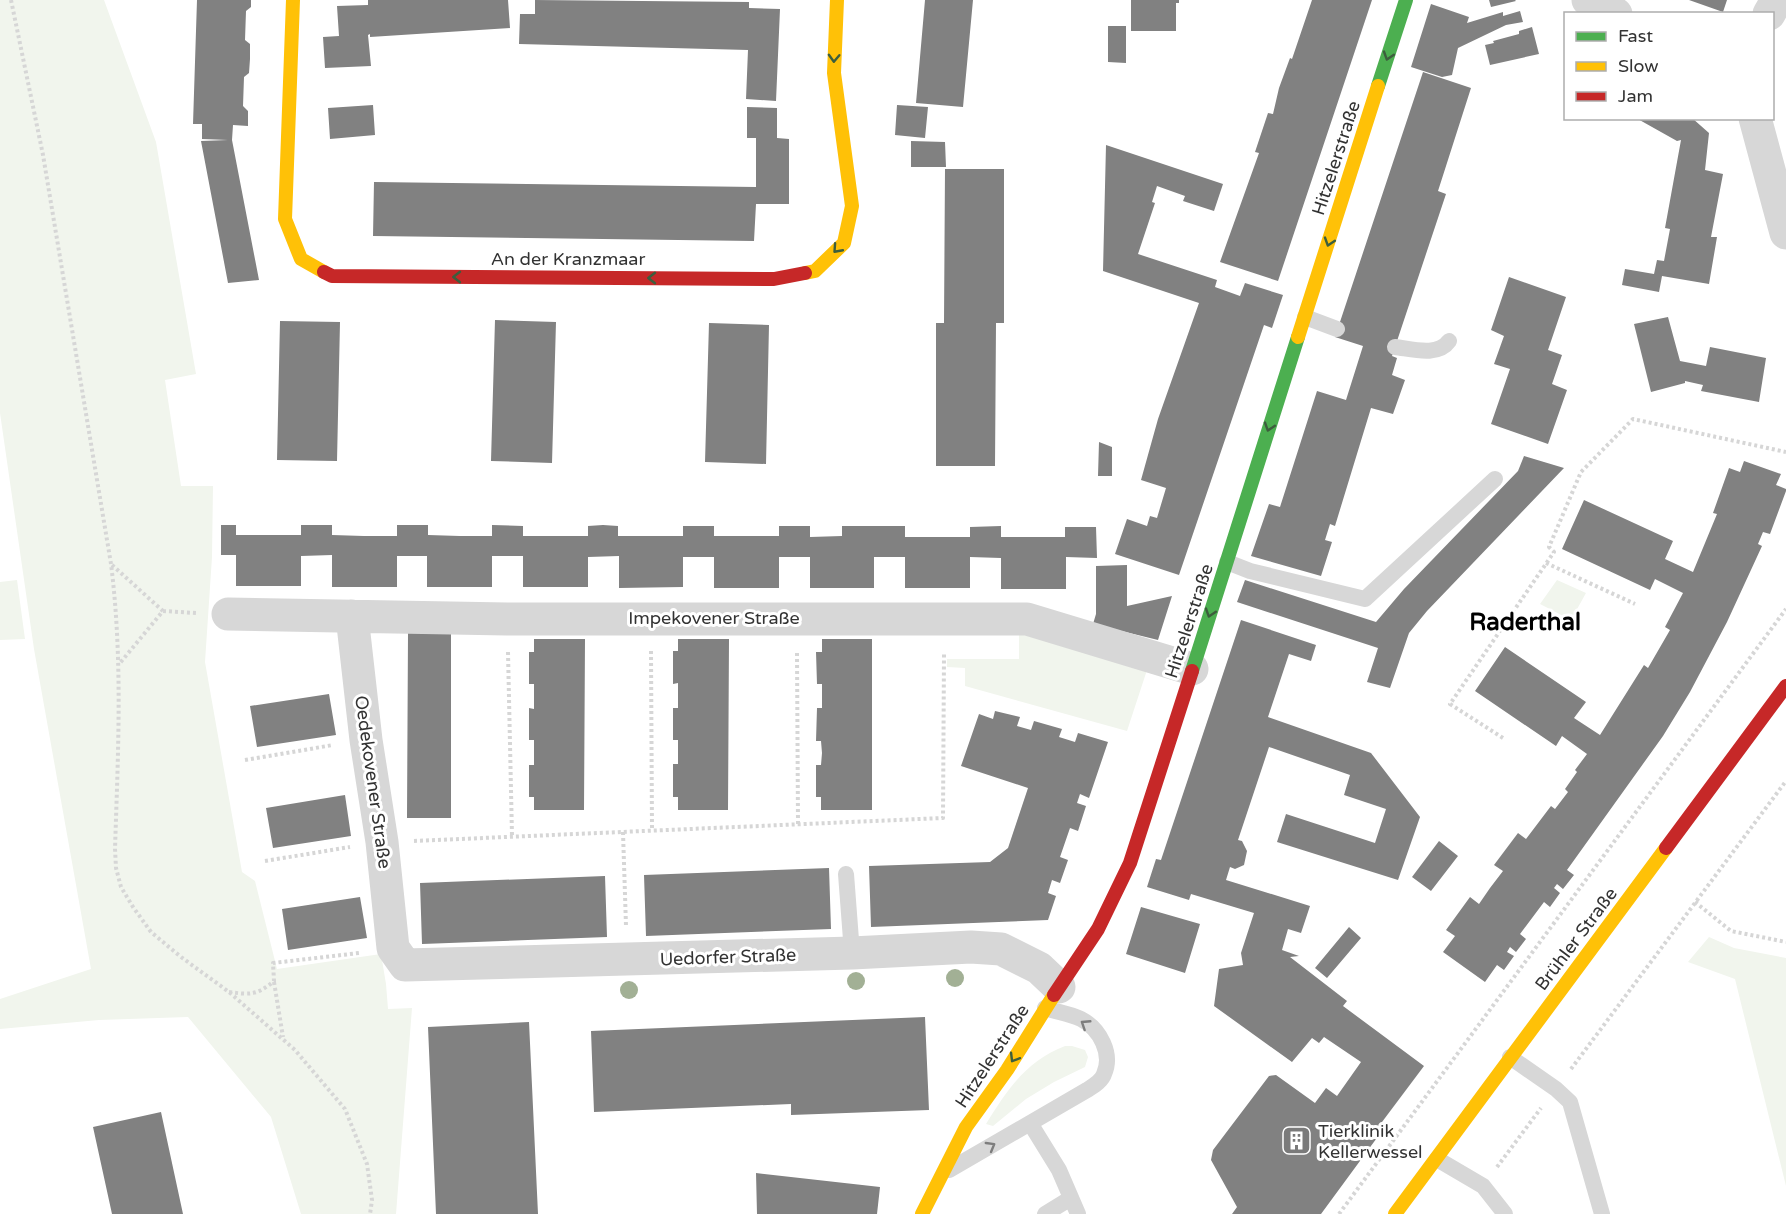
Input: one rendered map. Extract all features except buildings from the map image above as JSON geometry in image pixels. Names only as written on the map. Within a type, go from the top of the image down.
[{"type":"street","name":"An der Kranzmaar","points":[[293,0],[285,219],[301,260],[332,276],[774,279],[815,271],[844,243],[852,206],[834,73],[837,0]]},
{"type":"street","name":"Hitzelerstraße","points":[[922,1214],[966,1126],[1007,1070],[1098,929],[1130,863],[1406,0]]},
{"type":"street","points":[[1588,0],[1612,12]]},
{"type":"street","points":[[1756,120],[1786,233]]},
{"type":"street","name":"Impekovener Straße","points":[[216,614],[507,619],[1027,619],[1192,669]]},
{"type":"street","name":"Oedekovener Straße","points":[[352,616],[366,740],[382,842],[393,948]]},
{"type":"street","name":"Brühler Straße","points":[[1395,1214],[1786,686]]},
{"type":"street","name":"Uedorfer Straße","points":[[393,948],[405,964],[852,953],[971,946],[1001,948],[1039,968],[1052,997]]},
{"type":"lane","points":[[1305,317],[1338,329]]},
{"type":"lane","points":[[1395,347],[1431,351],[1446,346],[1449,341]]},
{"type":"lane","points":[[1227,562],[1250,571],[1365,599],[1495,479]]},
{"type":"lane","points":[[846,874],[852,953]]},
{"type":"lane","points":[[940,1175],[1104,1077],[1108,1060],[1104,1044],[1096,1031],[1052,997]]},
{"type":"lane","points":[[1510,1057],[1556,1089],[1570,1102],[1602,1214]]},
{"type":"lane","points":[[1030,1123],[1059,1170],[1074,1206],[1045,1214]]},
{"type":"lane","points":[[1437,1159],[1483,1186],[1506,1214]]},
{"type":"path","points":[[11,0],[44,155],[111,564],[117,614],[119,663],[115,849],[116,868],[121,886],[151,932],[229,992],[283,1039],[345,1109],[367,1164],[372,1200],[370,1214]]},
{"type":"path","points":[[1503,738],[1450,704],[1554,552],[1549,547],[1581,472],[1633,419],[1786,452]]},
{"type":"path","points":[[1546,563],[1635,604]]},
{"type":"path","points":[[111,564],[163,611],[216,614]]},
{"type":"path","points":[[1339,1214],[1786,609]]},
{"type":"path","points":[[119,663],[163,611]]},
{"type":"path","points":[[651,618],[652,831]]},
{"type":"path","points":[[507,619],[512,836]]},
{"type":"path","points":[[797,619],[798,824]]},
{"type":"path","points":[[265,861],[382,842],[943,818],[944,619]]},
{"type":"path","points":[[245,760],[366,740]]},
{"type":"path","points":[[1483,1186],[1786,781]]},
{"type":"path","points":[[622,832],[627,960]]},
{"type":"path","points":[[1695,902],[1731,932],[1786,942]]},
{"type":"path","points":[[283,1039],[273,963],[393,948]]},
{"type":"path","points":[[229,992],[249,995],[263,990],[274,981]]},
{"type":"shaded area","points":[[0,0],[104,0],[156,142],[196,374],[165,380],[181,486],[213,486],[212,557],[205,662],[242,872],[255,881],[277,969],[381,954],[388,1009],[412,1008],[396,1214],[301,1214],[271,1117],[188,1017],[99,1020],[0,1029],[0,999],[91,969],[34,649],[0,413]]},
{"type":"shaded area","points":[[17,580],[25,639],[0,640],[0,582]]},
{"type":"shaded area","points":[[1557,580],[1586,593],[1571,620],[1540,604]]},
{"type":"shaded area","points":[[1019,632],[1147,670],[1127,731],[965,686],[965,668],[947,667],[947,659],[1019,659]]},
{"type":"shaded area","points":[[1709,937],[1734,948],[1786,958],[1786,1186],[1735,979],[1688,962]]},
{"type":"shaded area","points":[[1065,1046],[1085,1050],[1088,1057],[1085,1067],[1026,1099],[993,1126],[986,1124],[1010,1088],[1028,1068],[1051,1052]]},
{"type":"traffic: fast","points":[[1378,86],[1406,0]]},
{"type":"traffic: fast","points":[[1192,671],[1298,337]]},
{"type":"traffic: slow","points":[[293,0],[285,219],[301,259],[324,272]]},
{"type":"traffic: slow","points":[[805,273],[815,271],[844,243],[852,206],[834,73],[837,0]]},
{"type":"traffic: slow","points":[[1298,337],[1378,86]]},
{"type":"traffic: slow","points":[[1395,1214],[1666,848]]},
{"type":"traffic: slow","points":[[922,1214],[966,1127],[1007,1070],[1054,995]]},
{"type":"traffic: jam","points":[[324,272],[332,276],[774,279],[805,273]]},
{"type":"traffic: jam","points":[[1054,995],[1098,929],[1130,863],[1192,671]]},
{"type":"traffic: jam","points":[[1666,848],[1786,686]]},
{"type":"place","name":"Tierklinik Kellerwessel","points":[[1297,1141]]},
{"type":"district","name":"Raderthal","points":[[1525,622]]}]
